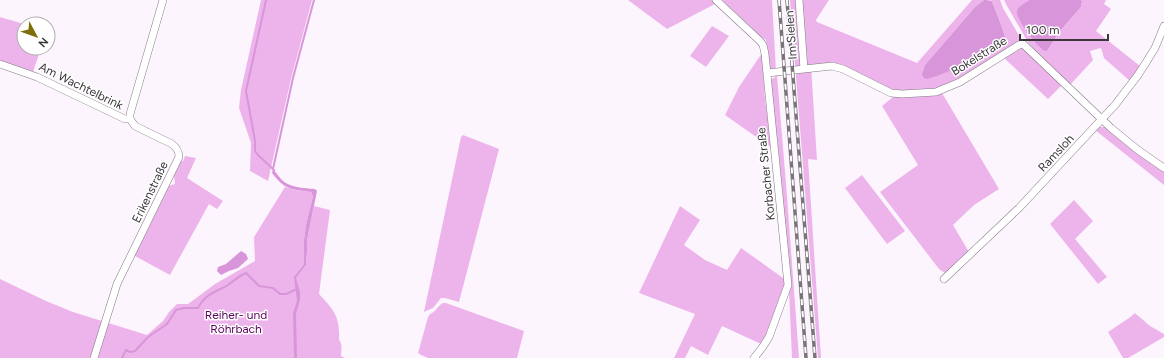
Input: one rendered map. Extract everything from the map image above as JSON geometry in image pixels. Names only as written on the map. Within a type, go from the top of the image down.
[{"type":"street","points":[[130,119],[130,114],[163,0]]},
{"type":"street","name":"Korbacher Straße","points":[[716,0],[763,45],[767,74],[788,285],[768,337],[754,358]]},
{"type":"street","name":"Im Sielen","points":[[799,0],[804,69]]},
{"type":"street","name":"Ramsloh","points":[[944,279],[1019,208],[1102,120],[1141,70],[1155,48],[1164,26]]},
{"type":"street","name":"Bokelstraße","points":[[767,74],[804,69],[836,67],[891,93],[902,94],[936,92],[960,82],[1018,45],[1023,44],[1102,120],[1138,150],[1164,168]]},
{"type":"street","name":"Am Wachtelbrink","points":[[0,64],[38,76],[125,119],[130,119]]},
{"type":"street","name":"Erikenstraße","points":[[94,358],[117,284],[179,157],[177,148],[172,144],[135,126],[130,119]]},
{"type":"green space","points":[[261,0],[312,0],[291,79],[268,181],[250,171],[251,143],[239,108],[241,90]]},
{"type":"green space","points":[[628,0],[712,0],[715,4],[667,29]]},
{"type":"green space","points":[[722,0],[772,0],[776,71],[770,68],[768,63],[766,40]]},
{"type":"green space","points":[[790,0],[829,0],[816,20],[817,22],[917,63],[972,0],[984,0],[975,7],[925,65],[1005,36],[996,11],[990,0],[1000,0],[1021,39],[973,71],[949,84],[935,89],[892,91],[848,68],[811,65],[817,160],[808,159],[821,358],[818,358]]},
{"type":"green space","points":[[1004,0],[1029,0],[1018,9],[1045,51],[1047,51],[1060,31],[1081,7],[1081,0],[1106,0],[1104,4],[1111,9],[1096,31],[1140,66],[1130,81],[1104,58],[1101,48],[1090,51],[1093,60],[1070,85],[1029,44]]},
{"type":"green space","points":[[0,17],[16,22],[16,56],[38,56],[33,72],[0,61]]},
{"type":"green space","points":[[712,26],[729,36],[706,67],[690,56]]},
{"type":"green space","points":[[1023,48],[1062,85],[1048,99],[1004,58]]},
{"type":"green space","points":[[762,53],[765,99],[772,148],[725,115],[739,87]]},
{"type":"green space","points":[[777,75],[799,358],[792,358],[789,290],[790,275],[778,146],[770,81]]},
{"type":"green space","points":[[942,93],[999,189],[974,205],[953,225],[969,252],[948,272],[945,273],[939,269],[880,192],[918,165],[882,106],[893,97],[932,96]]},
{"type":"green space","points":[[1098,127],[1105,127],[1127,146],[1164,171],[1164,185],[1095,130]]},
{"type":"green space","points":[[463,135],[499,149],[459,302],[441,298],[433,308],[424,312],[461,137]]},
{"type":"green space","points":[[185,156],[196,158],[187,178],[223,201],[217,209],[209,204],[170,275],[133,255],[168,186],[175,184],[173,175]]},
{"type":"green space","points":[[862,175],[905,231],[887,244],[845,188]]},
{"type":"green space","name":"Reiher- und Röhrbach","points":[[285,187],[311,192],[313,196],[304,240],[304,264],[296,278],[306,265],[307,240],[314,206],[330,210],[319,294],[335,313],[339,330],[339,339],[341,342],[341,356],[345,358],[0,358],[0,279],[73,312],[147,335],[163,321],[177,304],[188,304],[215,284],[255,261],[254,237]]},
{"type":"green space","points":[[1074,200],[1093,221],[1075,239],[1107,277],[1098,284],[1050,224]]},
{"type":"green space","points":[[680,206],[700,220],[684,245],[705,260],[727,270],[741,248],[786,280],[761,344],[722,326],[708,355],[691,346],[685,358],[674,358],[695,314],[639,293]]},
{"type":"green space","points":[[443,303],[524,331],[517,358],[428,358],[418,353],[428,317]]},
{"type":"green space","points":[[1135,313],[1150,326],[1164,334],[1164,337],[1128,358],[1123,358],[1108,332]]},
{"type":"shaded area","points":[[984,0],[991,1],[1005,36],[1004,38],[977,56],[948,72],[927,79],[924,78],[922,75],[925,65],[975,7]]},
{"type":"shaded area","points":[[1029,0],[1082,1],[1081,7],[1060,31],[1047,51],[1042,49],[1033,39],[1017,15],[1019,8]]},
{"type":"shaded area","points":[[273,169],[284,182],[288,184],[297,187],[315,189],[317,191],[307,240],[306,265],[296,278],[300,292],[300,300],[296,314],[297,358],[294,358],[293,313],[297,301],[294,277],[304,264],[304,240],[313,196],[311,192],[288,188],[285,186],[272,173]]},
{"type":"shaded area","points":[[241,251],[246,254],[248,259],[238,268],[221,275],[217,271],[218,267],[226,264]]},
{"type":"waterway","points":[[266,0],[246,91],[255,141],[255,151],[274,170]]},
{"type":"waterway","points":[[273,169],[293,78],[314,0]]},
{"type":"waterway","points":[[122,358],[126,350],[130,352],[135,351],[148,337],[167,324],[176,310],[184,308],[198,308],[208,296],[246,273],[259,286],[273,288],[280,294],[286,294],[297,289]]},
{"type":"railway","points":[[779,0],[806,358]]},
{"type":"railway","points":[[787,0],[815,358]]}]
